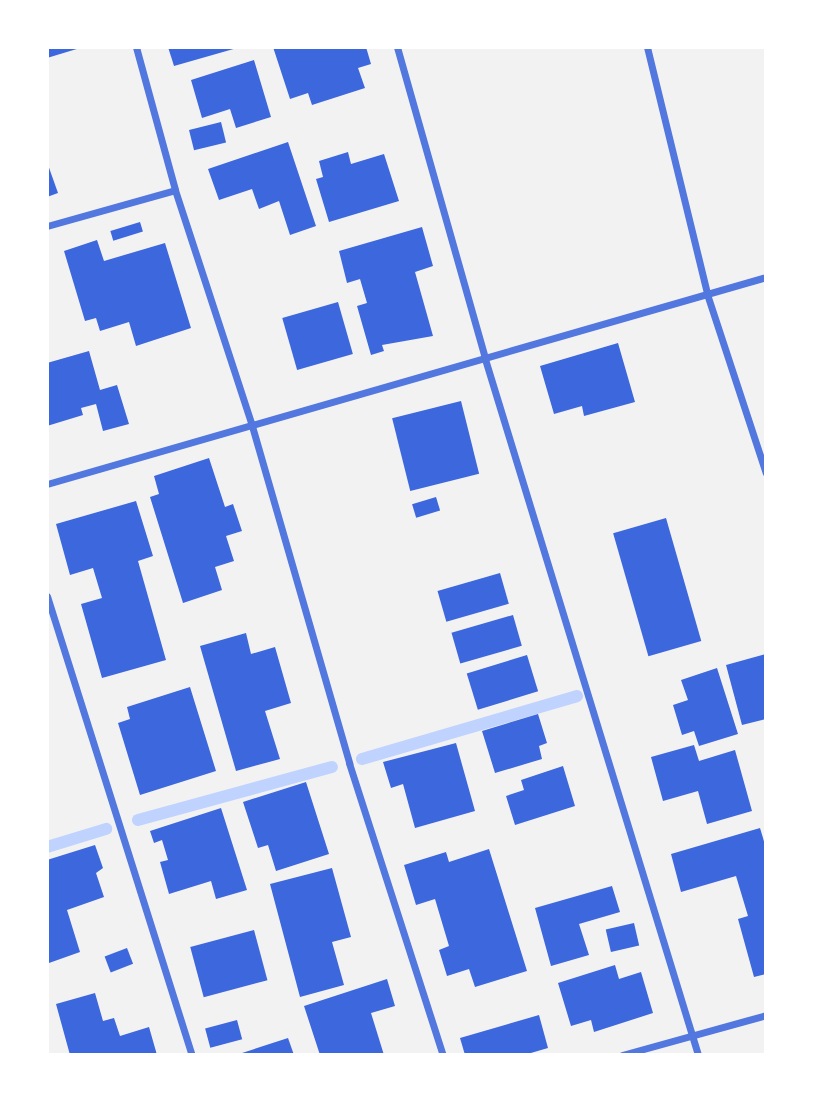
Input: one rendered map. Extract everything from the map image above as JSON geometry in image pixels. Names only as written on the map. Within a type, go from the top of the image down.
[{"type":"street","points":[[136,47],[175,190],[252,426],[349,762],[443,1055]]},
{"type":"street","points":[[397,47],[485,359],[698,1055]]},
{"type":"street","points":[[648,47],[707,294],[766,473]]},
{"type":"street","points":[[47,226],[175,190]]},
{"type":"street","points":[[47,484],[766,276]]},
{"type":"street","points":[[47,596],[192,1055]]},
{"type":"street","points":[[622,1055],[766,1016]]},
{"type":"building","points":[[47,47],[80,47],[80,48],[47,58]]},
{"type":"building","points":[[168,47],[237,47],[237,48],[174,66]]},
{"type":"building","points":[[273,47],[366,47],[371,64],[358,68],[365,88],[312,105],[308,93],[290,99]]},
{"type":"building","points":[[254,60],[271,117],[236,128],[230,109],[202,118],[191,80]]},
{"type":"building","points":[[221,122],[226,142],[194,150],[189,130]]},
{"type":"building","points":[[288,142],[316,226],[290,235],[279,201],[259,209],[252,189],[219,200],[208,169]]},
{"type":"building","points":[[348,152],[351,164],[384,154],[399,201],[329,222],[316,179],[323,177],[319,161]]},
{"type":"building","points":[[47,162],[58,193],[47,197]]},
{"type":"building","points":[[140,222],[143,232],[113,241],[110,231]]},
{"type":"building","points":[[422,227],[433,266],[415,272],[433,336],[382,345],[384,351],[371,355],[357,306],[367,303],[360,279],[347,283],[339,251]]},
{"type":"building","points":[[97,240],[104,261],[165,243],[191,328],[136,346],[129,322],[100,331],[96,318],[85,321],[64,251]]},
{"type":"building","points":[[338,302],[353,354],[297,370],[282,318]]},
{"type":"building","points":[[618,343],[635,402],[584,416],[582,406],[554,414],[540,366]]},
{"type":"building","points":[[89,351],[100,390],[117,385],[129,424],[103,431],[96,404],[81,408],[83,415],[47,426],[47,363]]},
{"type":"building","points":[[461,401],[479,474],[410,491],[392,418]]},
{"type":"building","points":[[209,458],[225,507],[233,504],[242,531],[226,536],[234,561],[215,567],[222,590],[183,603],[150,497],[159,494],[154,476]]},
{"type":"building","points":[[436,497],[440,510],[416,518],[412,504]]},
{"type":"building","points":[[136,501],[153,556],[138,561],[166,660],[102,678],[81,604],[102,598],[93,568],[70,575],[56,524]]},
{"type":"building","points":[[666,518],[701,641],[648,656],[613,533]]},
{"type":"building","points":[[500,573],[509,604],[446,622],[438,591]]},
{"type":"building","points":[[513,615],[522,646],[460,663],[451,633]]},
{"type":"building","points":[[246,633],[251,654],[275,647],[291,703],[265,711],[280,759],[236,771],[200,646]]},
{"type":"building","points":[[766,654],[766,719],[742,725],[726,665]]},
{"type":"building","points":[[527,655],[538,691],[478,710],[467,673]]},
{"type":"building","points":[[717,668],[738,734],[699,746],[694,731],[682,735],[673,705],[688,700],[681,680]]},
{"type":"building","points":[[190,687],[216,771],[140,795],[118,723],[130,719],[127,707]]},
{"type":"building","points":[[538,714],[547,743],[539,746],[542,759],[495,773],[482,731]]},
{"type":"building","points":[[456,743],[475,811],[415,828],[403,784],[391,788],[383,762]]},
{"type":"building","points":[[694,745],[699,761],[735,750],[752,811],[707,824],[698,791],[663,801],[651,757]]},
{"type":"building","points":[[563,766],[575,806],[515,825],[506,796],[524,790],[521,780]]},
{"type":"building","points":[[306,782],[329,854],[276,871],[268,845],[258,848],[243,802]]},
{"type":"building","points":[[221,808],[247,890],[216,899],[211,881],[169,894],[160,862],[168,860],[162,840],[154,843],[150,831]]},
{"type":"building","points":[[760,828],[766,848],[766,974],[754,977],[738,919],[748,916],[736,876],[681,892],[671,854]]},
{"type":"building","points":[[95,845],[103,868],[96,873],[104,897],[67,910],[80,952],[49,963],[47,860]]},
{"type":"building","points":[[489,849],[527,971],[475,987],[469,969],[447,976],[439,950],[449,946],[435,899],[416,905],[404,865],[446,852],[449,862]]},
{"type":"building","points":[[332,868],[351,937],[332,942],[344,985],[300,997],[270,884]]},
{"type":"building","points":[[612,886],[620,912],[579,924],[589,955],[551,966],[535,908]]},
{"type":"building","points":[[634,923],[639,945],[611,952],[606,930]]},
{"type":"building","points":[[254,930],[267,980],[204,997],[190,947]]},
{"type":"building","points":[[127,948],[133,964],[111,972],[105,957]]},
{"type":"building","points":[[615,965],[619,979],[641,972],[653,1013],[594,1032],[591,1020],[571,1026],[558,983]]},
{"type":"building","points":[[387,979],[395,1006],[371,1013],[384,1055],[320,1055],[304,1006]]},
{"type":"building","points":[[95,993],[103,1021],[114,1018],[120,1036],[149,1027],[157,1055],[70,1055],[56,1004]]},
{"type":"building","points":[[539,1015],[548,1048],[524,1055],[465,1055],[460,1038]]},
{"type":"building","points":[[237,1020],[242,1039],[210,1048],[205,1029]]},
{"type":"building","points":[[288,1038],[294,1055],[239,1055],[239,1054]]},
{"type":"waterway","points":[[362,759],[577,696]]},
{"type":"waterway","points":[[138,820],[332,767]]},
{"type":"waterway","points":[[47,847],[106,829]]}]
